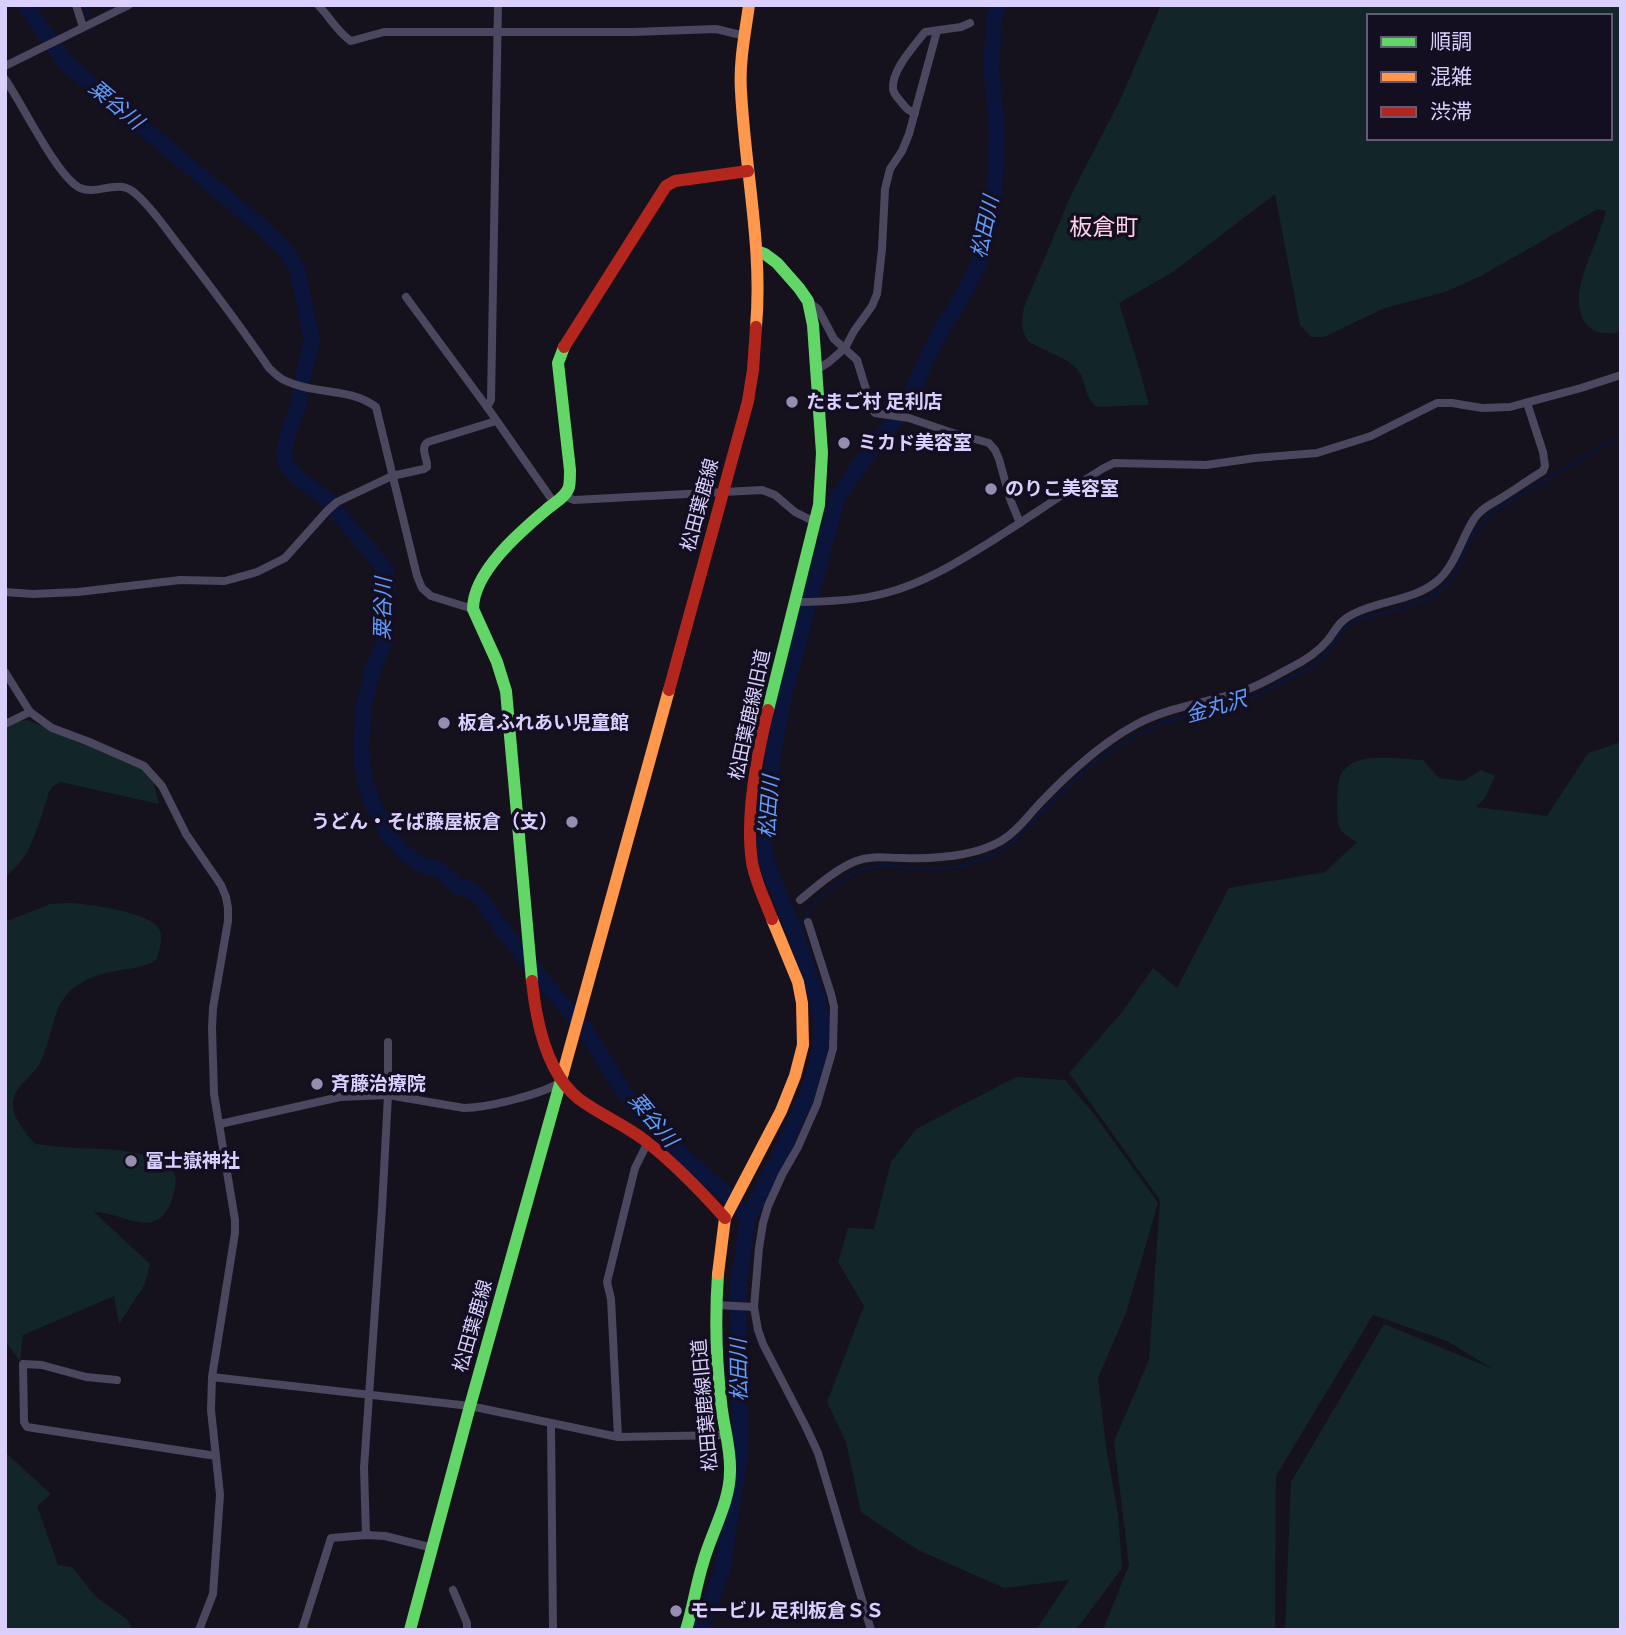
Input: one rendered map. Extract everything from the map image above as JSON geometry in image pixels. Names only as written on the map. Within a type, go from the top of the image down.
[{"type":"street","points":[[75,5],[83,27]]},
{"type":"street","points":[[5,66],[129,5]]},
{"type":"street","points":[[318,5],[342,36],[351,41],[384,32],[633,32],[716,29],[745,36]]},
{"type":"street","points":[[487,407],[491,400],[498,5]]},
{"type":"street","name":"松田葉鹿線","points":[[410,1630],[748,401],[760,293],[741,90],[741,60],[749,5]]},
{"type":"street","points":[[915,113],[909,111],[894,94],[894,79],[900,66],[925,32],[961,27],[970,23]]},
{"type":"street","points":[[816,370],[845,348],[877,294],[884,189],[890,169],[902,151],[915,113],[937,31]]},
{"type":"street","points":[[5,79],[57,166],[76,186],[87,190],[113,186],[133,191],[184,252],[269,368],[286,381],[360,397],[376,407],[422,588],[432,596],[473,609]]},
{"type":"street","points":[[727,1216],[687,1176],[631,1130],[585,1103],[561,1082],[551,1061],[539,1027],[531,974],[506,691],[497,662],[473,609],[473,600],[492,563],[559,500],[569,487],[570,470],[558,363],[563,348],[666,186],[675,181],[748,171]]},
{"type":"street","name":"松田葉鹿線旧道","points":[[686,1630],[705,1554],[730,1480],[720,1396],[720,1250],[727,1216],[781,1111],[795,1076],[803,1045],[804,1026],[797,982],[752,863],[750,819],[766,718],[815,522],[822,453],[813,324],[807,301],[777,262],[757,251]]},
{"type":"street","points":[[406,297],[496,421],[559,500]]},
{"type":"street","points":[[807,301],[818,310],[831,334],[857,360],[875,413],[909,418],[989,443],[999,459],[1020,523]]},
{"type":"street","points":[[796,602],[865,597],[909,585],[956,564],[1114,463],[1206,464],[1317,453],[1371,436],[1437,403],[1482,408],[1510,407],[1621,375]]},
{"type":"street","points":[[800,900],[857,861],[883,856],[901,858],[959,855],[992,846],[1005,839],[1090,758],[1137,724],[1160,714],[1246,690],[1299,664],[1313,654],[1328,639],[1335,627],[1353,613],[1415,594],[1438,581],[1448,569],[1482,509],[1543,471],[1543,452],[1527,403]]},
{"type":"street","points":[[5,592],[78,592],[180,580],[225,581],[257,572],[285,558],[337,502],[392,476],[427,467],[424,449],[428,442],[496,421]]},
{"type":"street","points":[[559,500],[762,490],[775,495],[795,512],[815,522]]},
{"type":"street","points":[[5,672],[30,712],[52,728],[144,766],[162,786],[186,834],[221,885],[226,897],[228,921],[212,1028],[214,1094],[235,1233],[212,1377],[211,1410],[220,1495],[213,1594],[200,1630]]},
{"type":"street","points":[[5,724],[30,712]]},
{"type":"street","points":[[808,922],[834,1007],[834,1049],[817,1104],[768,1206],[751,1306],[763,1344],[818,1453],[871,1630]]},
{"type":"street","points":[[366,1535],[364,1468],[382,1208],[388,1042]]},
{"type":"street","points":[[220,1124],[340,1097],[388,1095],[464,1108],[477,1107],[549,1089],[561,1082]]},
{"type":"street","points":[[618,1437],[611,1299],[607,1282],[635,1168],[647,1143]]},
{"type":"street","points":[[720,1305],[751,1306]]},
{"type":"street","points":[[117,1380],[86,1377],[42,1365],[23,1364],[24,1422],[27,1427],[216,1456]]},
{"type":"street","points":[[212,1377],[470,1406],[618,1437],[726,1435]]},
{"type":"street","points":[[551,1424],[553,1630]]},
{"type":"street","points":[[302,1630],[331,1538],[385,1536],[433,1548]]},
{"type":"street","points":[[453,1590],[467,1623],[467,1630]]},
{"type":"green space","points":[[1161,5],[1621,5],[1621,332],[1604,333],[1593,330],[1579,308],[1583,274],[1606,211],[1598,209],[1481,276],[1445,292],[1385,308],[1324,337],[1311,337],[1300,325],[1275,194],[1173,272],[1119,303],[1149,405],[1097,407],[1089,398],[1076,368],[1028,341],[1023,329],[1024,307],[1071,195],[1121,98]]},
{"type":"green space","points":[[27,720],[138,765],[154,784],[159,804],[61,782],[49,792],[27,853],[5,877],[5,723]]},
{"type":"green space","points":[[1621,742],[1621,1630],[1285,1630],[1291,1482],[1384,1324],[1493,1369],[1447,1341],[1373,1315],[1276,1476],[1275,1630],[1103,1630],[1129,1565],[1114,1441],[1149,1360],[1160,1200],[1069,1073],[1122,1012],[1153,968],[1177,988],[1229,888],[1325,872],[1357,842],[1340,829],[1337,810],[1339,778],[1352,763],[1372,758],[1423,760],[1439,778],[1463,781],[1481,770],[1495,776],[1485,798],[1476,807],[1547,816],[1588,753]]},
{"type":"green space","points":[[70,903],[120,910],[155,924],[161,938],[157,959],[142,966],[95,976],[68,993],[57,1011],[40,1063],[14,1096],[14,1113],[35,1144],[142,1154],[166,1165],[174,1173],[176,1183],[167,1210],[152,1222],[138,1222],[94,1212],[150,1264],[145,1284],[119,1324],[114,1296],[23,1335],[20,1361],[5,1341],[5,922],[50,904]]},
{"type":"green space","points":[[1016,1077],[1065,1080],[1094,1114],[1158,1203],[1126,1313],[1098,1378],[1106,1447],[1118,1514],[1122,1568],[1076,1630],[1034,1630],[1069,1580],[1004,1588],[918,1550],[861,1512],[846,1442],[827,1402],[864,1306],[838,1262],[848,1228],[874,1229],[891,1162],[916,1129]]},
{"type":"green space","points":[[5,1452],[51,1494],[37,1506],[58,1565],[72,1567],[95,1596],[128,1620],[132,1630],[5,1630]]},
{"type":"waterway","name":"粟谷川","points":[[25,5],[66,63],[265,230],[285,250],[297,269],[312,340],[299,404],[288,432],[284,453],[286,464],[297,477],[326,499],[386,570],[388,589],[382,621],[385,642],[372,672],[364,706],[361,754],[365,782],[389,836],[419,864],[440,870],[459,888],[467,888],[479,896],[541,978],[586,1031],[624,1092],[653,1127],[748,1218]]},
{"type":"waterway","points":[[85,5],[94,33]]},
{"type":"waterway","name":"松田川","points":[[700,1630],[722,1571],[740,1454],[738,1287],[748,1218],[807,1095],[821,1045],[821,1019],[817,997],[765,853],[766,809],[773,752],[785,692],[837,499],[860,464],[906,406],[935,341],[978,266],[991,223],[997,128],[991,68],[994,21],[998,5]]},
{"type":"waterway","name":"金丸沢","points":[[796,936],[812,905],[831,888],[859,870],[884,865],[925,869],[957,867],[986,858],[1008,846],[1096,761],[1131,739],[1164,722],[1256,696],[1313,666],[1326,654],[1343,629],[1355,620],[1403,608],[1432,597],[1447,585],[1473,534],[1486,518],[1621,435]]},
{"type":"traffic: fast","points":[[757,251],[777,263],[808,301],[813,325],[822,453],[819,505],[768,710]]},
{"type":"traffic: fast","points":[[532,981],[506,691],[497,662],[473,609],[475,595],[489,567],[511,541],[563,497],[569,487],[570,470],[558,363],[564,347]]},
{"type":"traffic: fast","points":[[410,1630],[563,1073]]},
{"type":"traffic: fast","points":[[686,1630],[706,1552],[724,1506],[729,1483],[729,1454],[717,1354],[718,1274]]},
{"type":"traffic: slow","points":[[749,5],[741,80],[757,268],[756,327]]},
{"type":"traffic: slow","points":[[563,1073],[669,690]]},
{"type":"traffic: slow","points":[[718,1274],[725,1218],[781,1111],[795,1076],[803,1045],[802,1003],[798,982],[772,919]]},
{"type":"traffic: jam","points":[[564,347],[666,186],[675,181],[748,171]]},
{"type":"traffic: jam","points":[[669,690],[748,401],[756,327]]},
{"type":"traffic: jam","points":[[768,710],[753,786],[750,844],[755,876],[772,919]]},
{"type":"traffic: jam","points":[[532,981],[536,1013],[545,1045],[558,1075],[568,1088],[579,1099],[654,1148],[725,1218]]},
{"type":"place","name":"たまご村 足利店","points":[[792,402]]},
{"type":"place","name":"ミカド美容室","points":[[844,443]]},
{"type":"place","name":"のりこ美容室","points":[[991,489]]},
{"type":"place","name":"板倉ふれあい児童館","points":[[444,723]]},
{"type":"place","name":"うどん・そば藤屋板倉（支）","points":[[572,822]]},
{"type":"place","name":"斉藤治療院","points":[[317,1084]]},
{"type":"place","name":"冨士嶽神社","points":[[131,1161]]},
{"type":"place","name":"モービル 足利板倉ＳＳ","points":[[676,1611]]},
{"type":"district","name":"板倉町","points":[[1104,227]]}]
